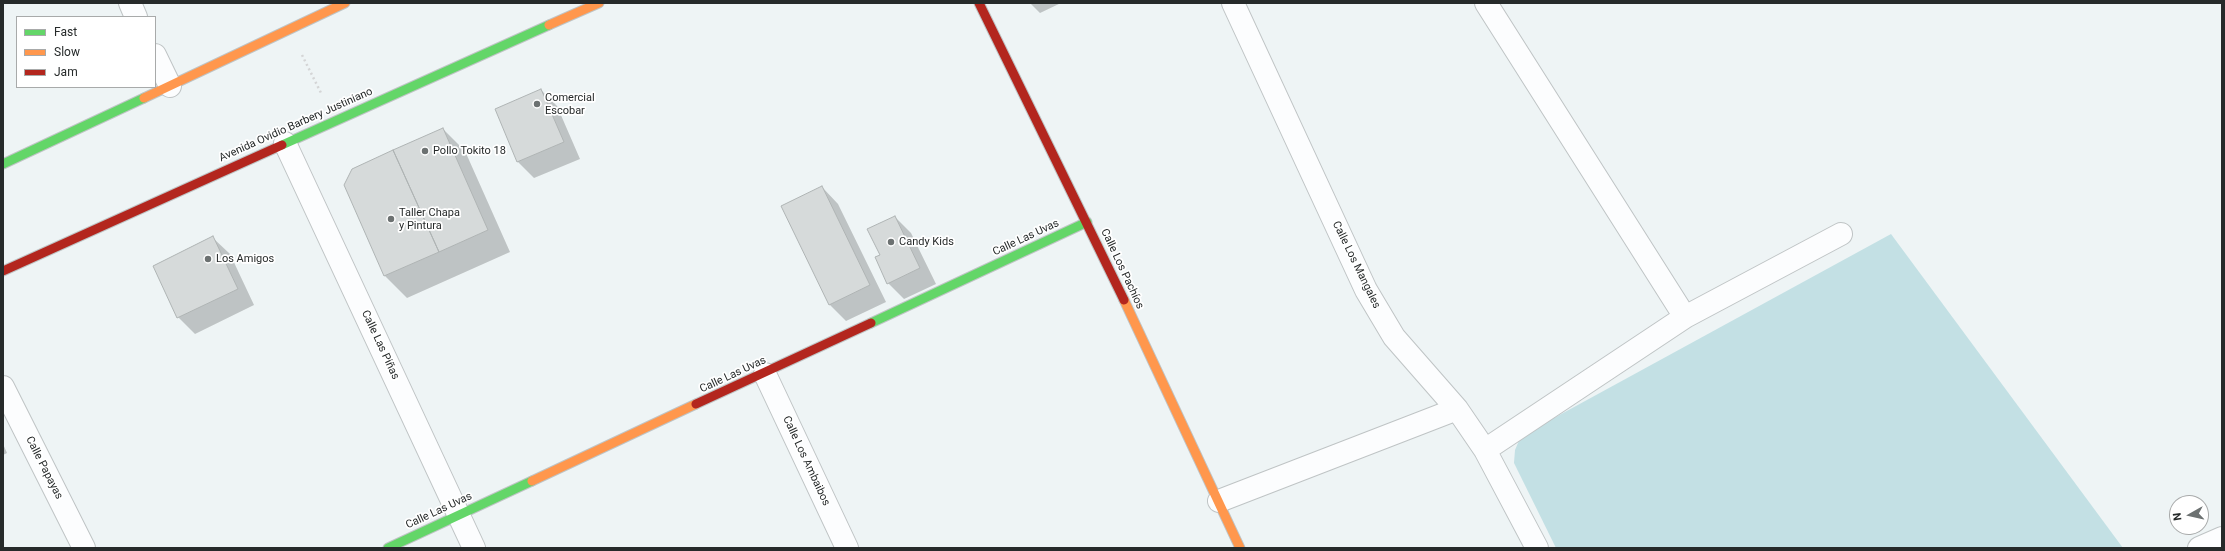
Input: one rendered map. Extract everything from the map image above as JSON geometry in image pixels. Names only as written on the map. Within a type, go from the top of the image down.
[{"type":"street","points":[[130,3],[136,16]]},
{"type":"street","points":[[3,164],[345,3]]},
{"type":"street","name":"Avenida Ovidio Barbery Justiniano","points":[[3,271],[599,3]]},
{"type":"street","name":"Calle Los Pachíos","points":[[979,3],[1087,222],[1220,501],[1240,548]]},
{"type":"street","name":"Calle Los Mangales","points":[[1233,3],[1366,290],[1394,337],[1457,409],[1485,450],[1537,548]]},
{"type":"street","points":[[1486,3],[1685,317]]},
{"type":"street","points":[[156,57],[170,86]]},
{"type":"street","name":"Calle Las Piñas","points":[[285,143],[474,548]]},
{"type":"street","name":"Calle Las Uvas","points":[[388,548],[765,374],[1087,222]]},
{"type":"street","points":[[1485,450],[1685,317],[1841,234]]},
{"type":"street","name":"Calle Los Ambaibos","points":[[765,374],[846,548]]},
{"type":"street","name":"Calle Papayas","points":[[3,387],[84,548]]},
{"type":"street","points":[[1220,501],[1457,409]]},
{"type":"street","points":[[2199,548],[2222,538]]},
{"type":"path","points":[[288,30],[335,121]]},
{"type":"shaded area","points":[[1891,234],[2123,548],[1556,548],[1514,463],[1515,450],[1521,436]]},
{"type":"building","points":[[541,89],[564,142],[517,162],[495,109]]},
{"type":"building","points":[[443,128],[488,230],[439,252],[393,150]]},
{"type":"building","name":"Taller Chapa y Pintura","points":[[393,150],[439,252],[384,276],[344,185],[352,169]]},
{"type":"building","points":[[822,186],[870,285],[829,305],[781,206]]},
{"type":"building","name":"Candy Kids","points":[[895,216],[920,268],[887,284],[875,257],[880,255],[867,229]]},
{"type":"building","points":[[213,236],[238,289],[177,318],[153,266]]},
{"type":"traffic: fast","points":[[282,145],[549,25]]},
{"type":"traffic: fast","points":[[3,164],[144,98]]},
{"type":"traffic: fast","points":[[871,323],[1087,222]]},
{"type":"traffic: fast","points":[[388,548],[532,481]]},
{"type":"traffic: slow","points":[[144,98],[345,3]]},
{"type":"traffic: slow","points":[[549,25],[599,3]]},
{"type":"traffic: slow","points":[[1124,300],[1240,548]]},
{"type":"traffic: slow","points":[[532,481],[696,404]]},
{"type":"traffic: jam","points":[[979,3],[1124,300]]},
{"type":"traffic: jam","points":[[3,271],[282,145]]},
{"type":"traffic: jam","points":[[696,404],[871,323]]},
{"type":"place","name":"Comercial Escobar","points":[[537,104]]},
{"type":"place","name":"Pollo Tokito 18","points":[[425,151]]},
{"type":"place","name":"Taller Chapa y Pintura","points":[[391,219]]},
{"type":"place","name":"Candy Kids","points":[[891,242]]},
{"type":"place","name":"Los Amigos","points":[[208,259]]}]
